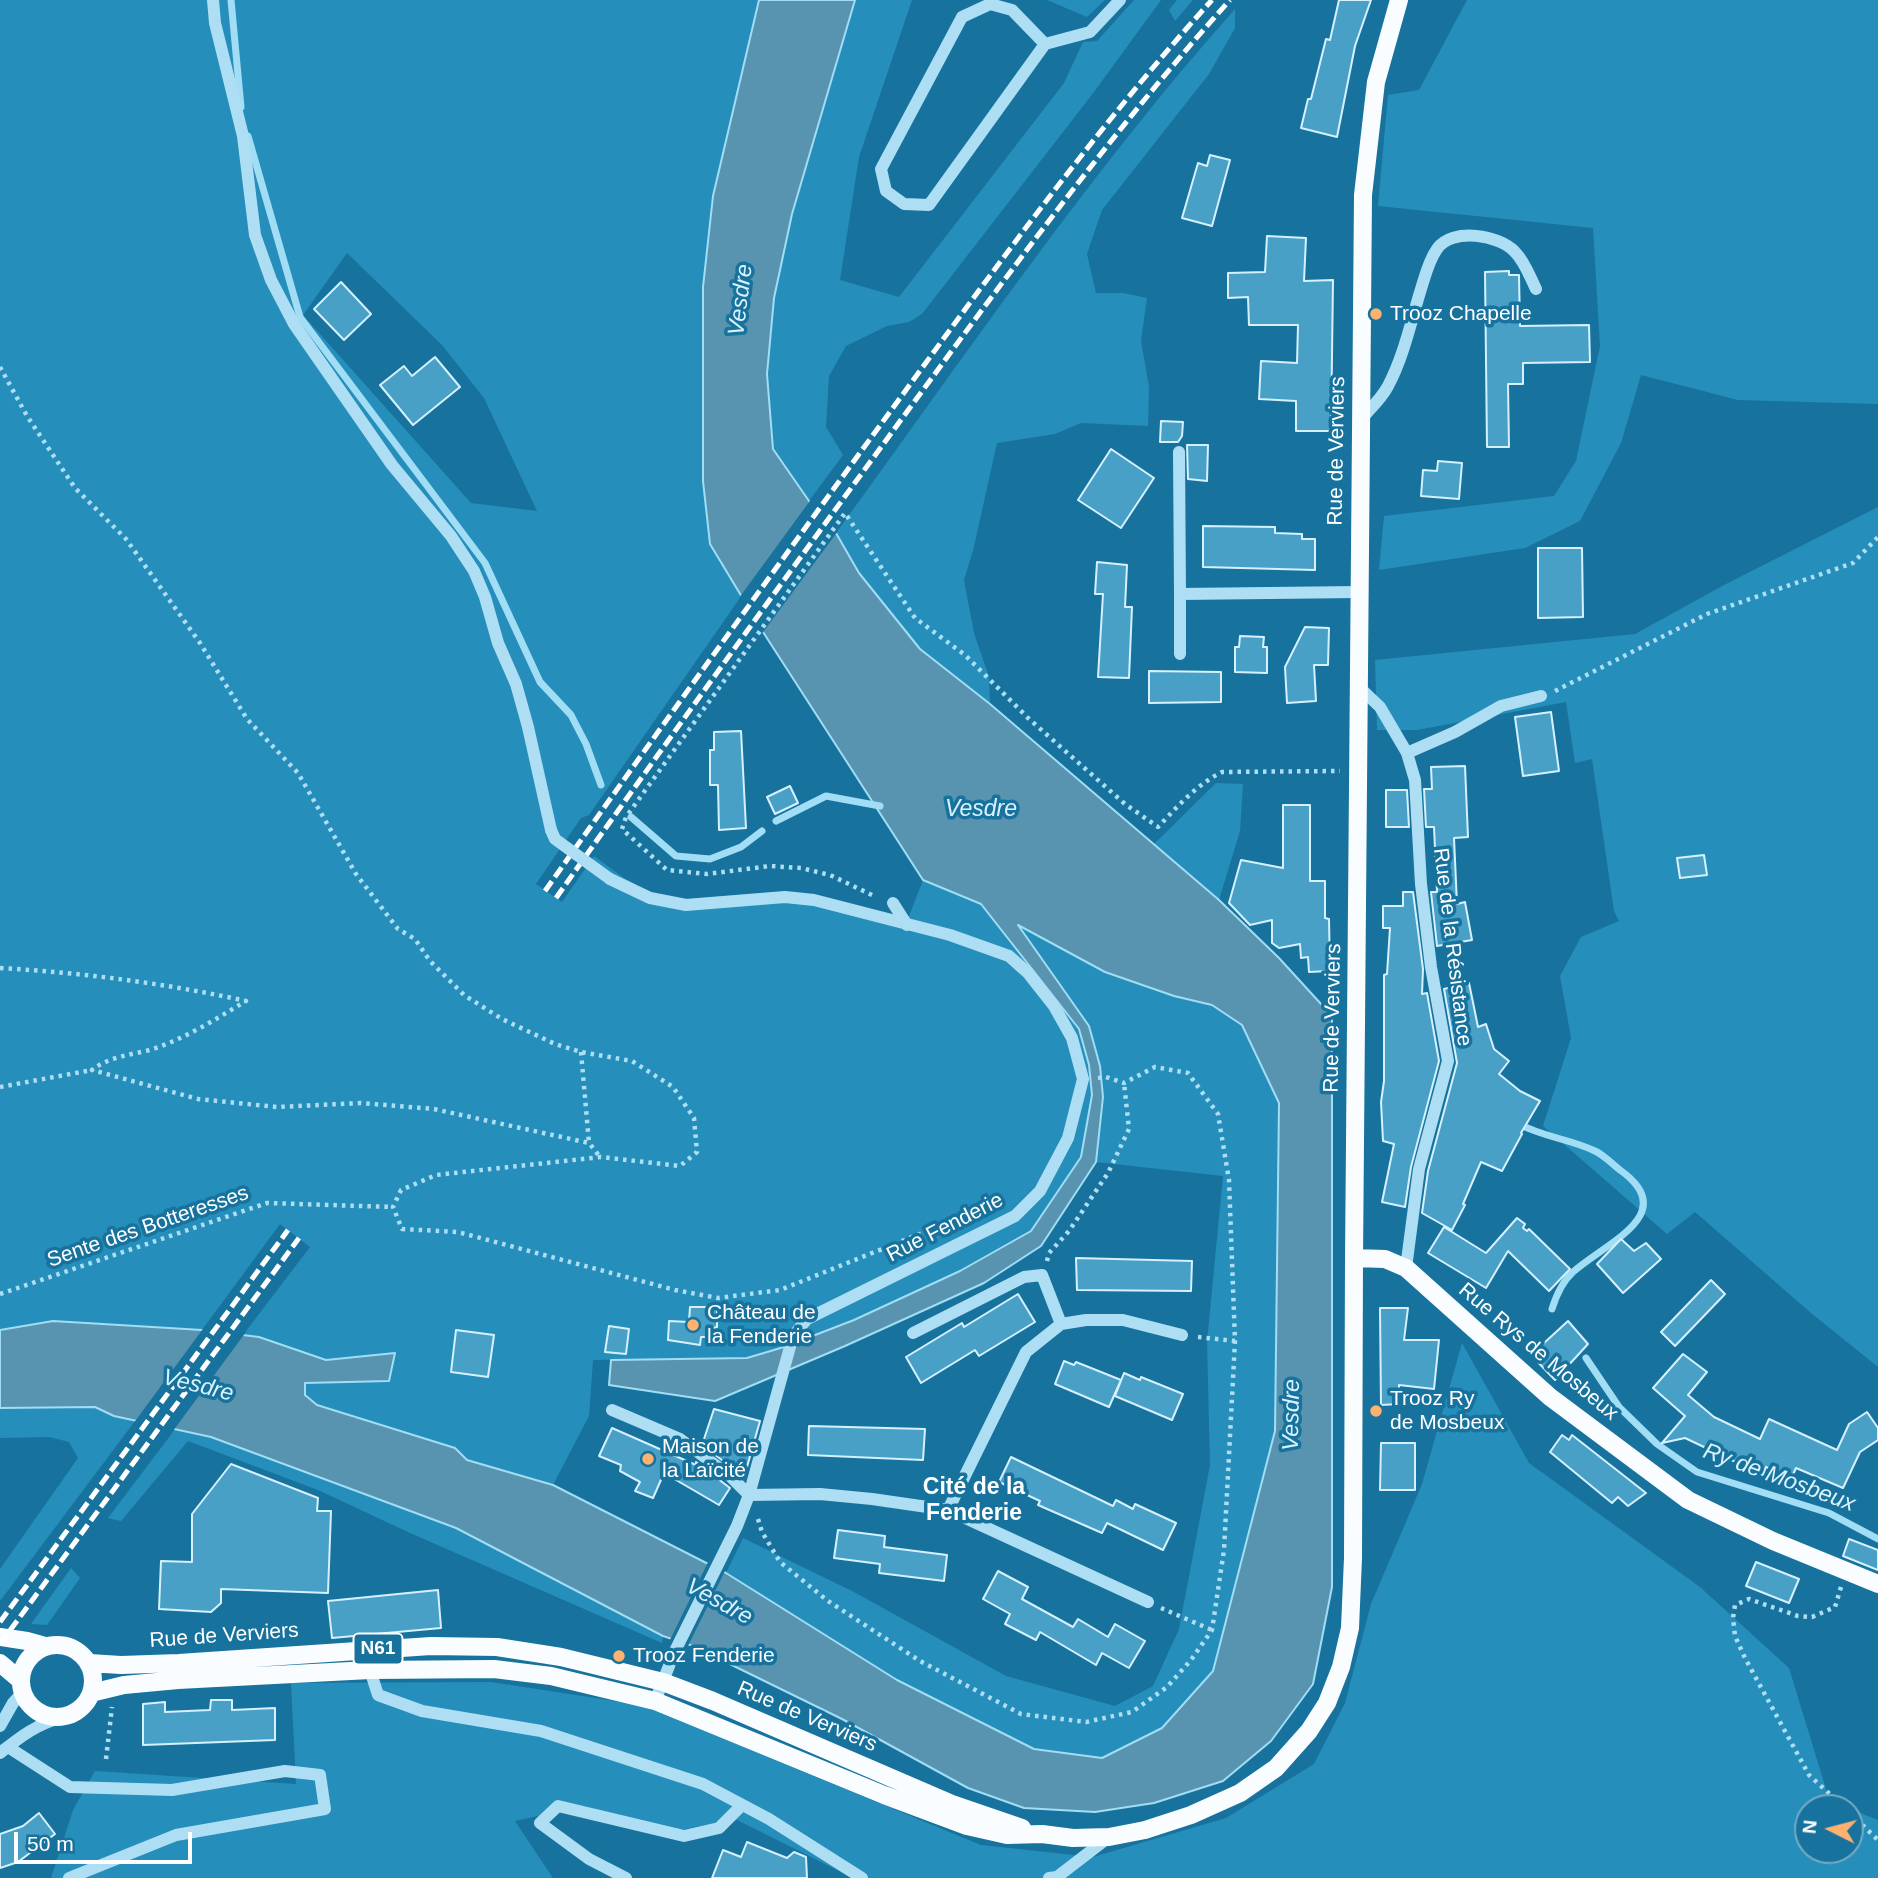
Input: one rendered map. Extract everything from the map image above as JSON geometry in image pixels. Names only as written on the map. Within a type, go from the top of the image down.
[{"type":"main road","name":"Rue de Verviers","points":[[91,1693],[124,1685],[178,1680],[370,1670],[494,1669],[551,1676],[654,1701],[967,1826],[1007,1835],[1042,1834],[1073,1838],[1109,1837],[1145,1830],[1191,1815],[1240,1793],[1276,1768],[1310,1731],[1327,1703],[1341,1667],[1350,1628],[1353,1544],[1363,195],[1376,82],[1399,0]]},
{"type":"main road","name":"Rue Rys de Mosbeux","points":[[1354,1258],[1385,1259],[1406,1268],[1550,1397],[1688,1500],[1773,1541],[1878,1584]]},
{"type":"main road","points":[[0,1637],[45,1646]]},
{"type":"main road","points":[[0,1663],[21,1686],[29,1704],[39,1713],[51,1717],[76,1713],[91,1693],[93,1678],[84,1656],[70,1646],[53,1644],[30,1656],[23,1667],[21,1686]]},
{"type":"main road","name":"Rue de Verviers","points":[[89,1664],[178,1663],[431,1646],[497,1647],[561,1657],[663,1682],[951,1804],[1042,1834]]},
{"type":"street","name":"Rue Fenderie","points":[[213,0],[215,23],[243,136],[255,235],[271,280],[294,324],[392,465],[452,536],[474,571],[485,597],[498,643],[516,684],[555,839],[610,879],[650,898],[686,905],[785,897],[814,900],[950,935],[1009,956],[1028,973],[1054,1006],[1072,1038],[1083,1079],[1068,1138],[1040,1191],[1015,1216],[807,1320],[793,1336],[749,1495],[654,1701]]},
{"type":"street","points":[[1045,44],[1012,10],[990,4],[962,17],[881,169],[887,191],[904,204],[929,205],[1045,44],[1090,32],[1120,0]]},
{"type":"street","points":[[1360,419],[1387,388],[1401,354],[1427,271],[1438,247],[1451,238],[1464,235],[1486,237],[1514,250],[1536,289]]},
{"type":"street","points":[[1179,452],[1181,654]]},
{"type":"street","points":[[1180,594],[1359,592]]},
{"type":"street","name":"Rue de la Résistance","points":[[1358,687],[1380,707],[1407,753],[1415,780],[1421,884],[1431,967],[1448,1061],[1419,1169],[1406,1268]]},
{"type":"street","points":[[1407,753],[1455,732],[1501,706],[1541,696]]},
{"type":"street","points":[[892,903],[906,925]]},
{"type":"street","points":[[913,1333],[1024,1276],[1042,1275],[1061,1324]]},
{"type":"street","points":[[948,1510],[1026,1352],[1061,1324],[1086,1320],[1123,1320],[1182,1335]]},
{"type":"street","points":[[612,1410],[680,1439],[729,1475],[749,1495],[820,1494],[948,1510],[1149,1602]]},
{"type":"street","points":[[370,1670],[378,1695],[422,1711],[541,1731],[703,1784],[769,1819],[862,1878]]},
{"type":"street","points":[[0,1726],[21,1686]]},
{"type":"street","points":[[64,1717],[46,1721],[4,1750],[70,1787],[172,1790],[285,1771],[320,1775],[325,1809],[176,1835],[69,1878]]},
{"type":"street","points":[[626,1878],[589,1859],[540,1823],[558,1806],[684,1836],[719,1828],[742,1805]]},
{"type":"street","points":[[1049,1878],[1057,1877],[1109,1837]]},
{"type":"path","points":[[0,367],[27,416],[75,488],[127,539],[200,643],[247,719],[298,773],[356,874],[398,929],[415,939],[430,961],[464,995],[502,1019],[555,1044],[581,1052],[632,1061],[673,1087],[694,1118],[696,1152],[680,1166],[601,1157],[436,1175],[401,1190],[393,1207],[402,1228],[458,1232],[675,1290],[719,1298],[780,1290],[962,1220]]},
{"type":"path","points":[[892,903],[830,874],[801,868],[770,866],[707,874],[667,870],[622,829],[626,817],[845,513],[915,618],[965,655],[1028,718],[1125,804],[1158,827],[1192,791],[1207,779],[1222,772],[1358,771]]},
{"type":"path","points":[[1541,696],[1564,687],[1707,614],[1853,563],[1878,537]]},
{"type":"path","points":[[0,968],[87,973],[191,989],[246,1001],[206,1026],[155,1048],[104,1061],[92,1070]]},
{"type":"path","points":[[581,1052],[589,1143],[601,1157]]},
{"type":"path","points":[[749,1495],[762,1532],[780,1562],[828,1601],[920,1661],[1021,1714],[1086,1722],[1132,1712],[1167,1687],[1191,1660],[1212,1630],[1224,1550],[1235,1341],[1229,1180],[1218,1114],[1188,1073],[1156,1067],[1124,1083],[1107,1077]]},
{"type":"path","points":[[0,1087],[92,1070],[198,1099],[277,1107],[361,1103],[434,1110],[589,1143]]},
{"type":"path","points":[[1042,1275],[1049,1253],[1069,1231],[1108,1173],[1129,1129],[1124,1083]]},
{"type":"path","name":"Sente des Botteresses","points":[[0,1294],[267,1203],[393,1207]]},
{"type":"path","points":[[1182,1335],[1235,1341]]},
{"type":"path","points":[[1830,1794],[1809,1775],[1745,1658],[1735,1636],[1733,1618],[1735,1605],[1749,1599],[1798,1616],[1812,1617],[1835,1606],[1846,1572]]},
{"type":"path","points":[[1149,1602],[1212,1630]]},
{"type":"path","points":[[106,1759],[110,1722]]},
{"type":"path","points":[[1864,1827],[1878,1840]]},
{"type":"shaded area","points":[[0,0],[759,0],[713,196],[703,287],[703,481],[710,544],[742,595],[589,815],[581,818],[536,884],[562,902],[594,856],[624,878],[653,894],[687,899],[777,892],[899,918],[909,916],[923,880],[981,904],[1079,1029],[1089,1065],[1092,1095],[1081,1157],[1031,1231],[960,1271],[854,1320],[747,1358],[593,1360],[589,1416],[553,1485],[467,1460],[455,1448],[317,1405],[305,1395],[304,1383],[389,1381],[395,1353],[326,1360],[259,1337],[243,1335],[310,1247],[280,1224],[202,1330],[53,1321],[0,1330]],"holes":[[[347,253],[442,345],[484,398],[537,511],[471,503],[303,315]],[[690,1307],[717,1308],[717,1327],[713,1328],[713,1337],[701,1337],[700,1344],[669,1340],[669,1322],[689,1322]],[[609,1327],[629,1330],[626,1354],[605,1352]]]},
{"type":"shaded area","points":[[855,0],[912,0],[859,157],[840,280],[899,297],[1064,83],[1083,42],[1097,41],[1134,0],[1161,0],[1094,92],[922,314],[909,322],[887,326],[846,346],[829,376],[826,427],[843,455],[809,501],[773,449],[767,374],[774,298],[792,214]]},
{"type":"shaded area","points":[[1047,0],[1105,0],[1087,17]]},
{"type":"shaded area","points":[[1177,0],[1193,0],[1175,21],[1169,10]]},
{"type":"shaded area","points":[[1467,0],[1878,0],[1878,404],[1738,400],[1641,375],[1621,443],[1580,521],[1525,548],[1379,570],[1384,516],[1554,496],[1576,461],[1600,346],[1593,228],[1378,206],[1388,95],[1419,90]]},
{"type":"shaded area","points":[[1235,9],[1235,28],[1209,74],[1102,210],[1087,254],[1096,293],[1123,293],[1147,298],[1141,341],[1149,387],[1148,426],[1081,423],[1055,434],[997,443],[964,580],[974,633],[989,677],[990,704],[920,649],[859,573],[836,533],[1079,200],[1181,71]]},
{"type":"shaded area","points":[[1878,507],[1878,1367],[1695,1212],[1667,1234],[1543,1126],[1571,1038],[1560,976],[1581,937],[1619,921],[1614,911],[1592,759],[1575,763],[1566,702],[1417,730],[1377,730],[1375,660],[1635,634],[1724,585]]},
{"type":"shaded area","points":[[1216,783],[1243,784],[1240,831],[1219,900],[1153,845]]},
{"type":"shaded area","points":[[1017,924],[1174,996],[1212,1005],[1242,1025],[1279,1103],[1275,1431],[1213,1671],[1162,1728],[1102,1758],[1034,1749],[897,1680],[726,1573],[743,1538],[854,1592],[1006,1676],[1115,1706],[1153,1686],[1179,1629],[1210,1465],[1207,1342],[1223,1176],[1096,1162],[1103,1097],[1089,1026]]},
{"type":"shaded area","points":[[1462,1343],[1529,1463],[1700,1587],[1789,1668],[1828,1794],[1794,1794],[1794,1864],[1864,1864],[1864,1814],[1878,1820],[1878,1878],[853,1878],[735,1819],[670,1832],[584,1806],[515,1821],[553,1878],[51,1878],[73,1810],[95,1771],[296,1784],[291,1683],[491,1682],[641,1705],[981,1845],[1093,1857],[1226,1818],[1314,1764],[1345,1703],[1371,1604],[1422,1484]]},
{"type":"shaded area","points":[[95,1407],[114,1416],[135,1421],[0,1601],[0,1569],[78,1458],[69,1442],[49,1437],[0,1438],[0,1408]]},
{"type":"shaded area","points":[[176,1428],[211,1437],[456,1528],[663,1636],[662,1643],[318,1490],[188,1441],[121,1521],[108,1518]]},
{"type":"shaded area","points":[[71,1568],[80,1578],[47,1625],[31,1624]]},
{"type":"water","name":"Vesdre","points":[[759,0],[855,0],[792,214],[774,298],[767,374],[773,449],[809,501],[836,533],[859,573],[920,649],[990,704],[1219,900],[1279,958],[1332,1016],[1332,1587],[1313,1684],[1271,1741],[1223,1781],[1154,1803],[1095,1812],[1024,1808],[968,1788],[842,1719],[693,1646],[663,1636],[456,1528],[211,1437],[114,1416],[95,1407],[0,1408],[0,1330],[53,1321],[202,1330],[259,1337],[326,1360],[395,1353],[389,1381],[305,1383],[305,1395],[317,1405],[455,1448],[467,1460],[553,1485],[726,1573],[897,1680],[1034,1749],[1102,1758],[1162,1728],[1213,1671],[1275,1431],[1279,1103],[1242,1025],[1212,1005],[1174,996],[1105,972],[1018,925],[1089,1026],[1100,1066],[1103,1097],[1096,1162],[1041,1246],[984,1283],[715,1401],[609,1385],[611,1360],[747,1358],[784,1347],[854,1320],[960,1271],[1031,1231],[1081,1157],[1092,1095],[1089,1065],[1079,1029],[981,904],[923,880],[763,632],[710,544],[703,481],[703,287],[713,196]]},
{"type":"pier","points":[[812,498],[838,531],[761,635],[739,598]]},
{"type":"pier","points":[[205,1326],[246,1332],[173,1431],[133,1424]]},
{"type":"pier","points":[[709,1560],[726,1569],[687,1648],[669,1642]]},
{"type":"building","points":[[1339,0],[1371,0],[1355,46],[1337,137],[1301,128],[1326,39],[1330,40]]},
{"type":"building","points":[[1210,155],[1230,160],[1212,226],[1182,218],[1198,163],[1207,166]]},
{"type":"building","points":[[1267,236],[1306,238],[1304,281],[1333,280],[1331,431],[1296,431],[1296,401],[1259,399],[1261,361],[1297,363],[1298,325],[1249,325],[1248,297],[1228,298],[1228,273],[1265,272]]},
{"type":"building","points":[[1509,271],[1509,275],[1519,275],[1520,326],[1589,325],[1590,362],[1523,363],[1523,384],[1508,384],[1509,447],[1487,447],[1485,272]]},
{"type":"building","points":[[341,282],[371,314],[344,340],[314,309]]},
{"type":"building","points":[[435,357],[460,387],[413,425],[380,385],[404,366],[412,376]]},
{"type":"building","points":[[1161,421],[1183,422],[1182,436],[1178,442],[1160,442]]},
{"type":"building","points":[[1187,445],[1208,445],[1207,481],[1188,479]]},
{"type":"building","points":[[1111,449],[1154,478],[1121,528],[1078,500]]},
{"type":"building","points":[[1438,461],[1462,463],[1459,499],[1421,496],[1423,470],[1437,471]]},
{"type":"building","points":[[1203,526],[1275,527],[1275,533],[1302,534],[1302,539],[1315,539],[1315,570],[1203,567]]},
{"type":"building","points":[[1538,548],[1582,548],[1583,617],[1538,618]]},
{"type":"building","points":[[1097,562],[1127,565],[1125,607],[1132,607],[1129,678],[1098,677],[1103,594],[1095,594]]},
{"type":"building","points":[[1305,627],[1329,628],[1328,665],[1314,665],[1316,701],[1287,703],[1285,667]]},
{"type":"building","points":[[1240,636],[1264,637],[1263,647],[1267,647],[1267,673],[1235,672],[1235,647],[1239,647]]},
{"type":"building","points":[[1149,671],[1221,672],[1221,702],[1149,703]]},
{"type":"building","points":[[1551,712],[1559,771],[1523,776],[1515,717]]},
{"type":"building","points":[[741,731],[746,828],[719,830],[718,785],[710,785],[710,750],[714,750],[714,732]]},
{"type":"building","points":[[1465,766],[1468,837],[1454,838],[1457,904],[1465,902],[1472,940],[1437,946],[1431,892],[1437,892],[1434,827],[1426,827],[1424,789],[1432,789],[1431,767]]},
{"type":"building","points":[[790,786],[798,803],[775,814],[767,797]]},
{"type":"building","points":[[1386,790],[1407,790],[1409,827],[1386,827]]},
{"type":"building","points":[[1283,805],[1310,805],[1310,881],[1325,881],[1330,971],[1309,972],[1308,957],[1301,958],[1300,944],[1279,948],[1272,943],[1272,920],[1250,925],[1229,903],[1241,860],[1283,868]]},
{"type":"building","points":[[1704,855],[1707,875],[1680,878],[1677,858]]},
{"type":"building","points":[[1403,892],[1413,892],[1423,969],[1422,994],[1427,993],[1439,1061],[1411,1167],[1405,1207],[1382,1202],[1394,1144],[1383,1141],[1381,1102],[1384,1081],[1384,975],[1387,974],[1390,928],[1383,928],[1383,906],[1403,906]]},
{"type":"building","points":[[1469,983],[1478,1027],[1486,1024],[1494,1049],[1509,1061],[1499,1074],[1520,1091],[1540,1101],[1502,1171],[1481,1162],[1463,1204],[1465,1205],[1452,1230],[1422,1213],[1428,1171],[1457,1063],[1444,989]]},
{"type":"building","points":[[1517,1218],[1525,1224],[1523,1228],[1527,1231],[1529,1229],[1570,1269],[1549,1291],[1508,1251],[1486,1288],[1428,1253],[1444,1227],[1486,1253]]},
{"type":"building","points":[[1621,1239],[1634,1251],[1646,1243],[1661,1259],[1623,1293],[1597,1264]]},
{"type":"building","points":[[1076,1258],[1192,1261],[1191,1291],[1077,1290]]},
{"type":"building","points":[[1711,1280],[1725,1294],[1675,1346],[1661,1332]]},
{"type":"building","points":[[1018,1294],[1035,1322],[979,1356],[975,1350],[921,1383],[906,1357],[962,1323],[964,1327]]},
{"type":"building","name":"Château de la Fenderie","points":[[690,1307],[717,1307],[717,1327],[713,1328],[713,1337],[701,1337],[700,1345],[668,1340],[669,1321],[689,1322]]},
{"type":"building","points":[[1380,1308],[1408,1308],[1404,1340],[1439,1340],[1434,1389],[1399,1385],[1399,1404],[1381,1405]]},
{"type":"building","points":[[1568,1321],[1588,1344],[1555,1380],[1531,1355]]},
{"type":"building","points":[[609,1326],[629,1329],[626,1354],[605,1352]]},
{"type":"building","points":[[456,1330],[494,1335],[488,1377],[451,1372]]},
{"type":"building","points":[[1683,1354],[1707,1372],[1688,1395],[1714,1417],[1760,1439],[1769,1419],[1837,1450],[1849,1424],[1867,1412],[1878,1428],[1878,1440],[1860,1452],[1843,1488],[1796,1468],[1791,1479],[1766,1467],[1763,1475],[1685,1438],[1662,1443],[1685,1416],[1653,1388]]},
{"type":"building","points":[[1064,1361],[1074,1365],[1076,1362],[1121,1380],[1109,1407],[1055,1384]]},
{"type":"building","points":[[1124,1373],[1183,1394],[1172,1420],[1115,1396]]},
{"type":"building","points":[[714,1409],[760,1421],[747,1467],[744,1466],[739,1473],[702,1445]]},
{"type":"building","points":[[809,1426],[925,1429],[923,1460],[808,1455]]},
{"type":"building","points":[[612,1428],[696,1465],[696,1462],[730,1488],[719,1505],[664,1473],[653,1498],[635,1491],[640,1482],[620,1471],[621,1465],[599,1456]]},
{"type":"building","points":[[1562,1435],[1569,1440],[1572,1435],[1646,1493],[1628,1506],[1618,1497],[1612,1503],[1550,1452]]},
{"type":"building","points":[[1381,1443],[1415,1443],[1415,1490],[1380,1490]]},
{"type":"building","points":[[1011,1457],[1113,1506],[1116,1500],[1133,1509],[1135,1504],[1176,1523],[1163,1550],[1107,1523],[1102,1533],[1038,1505],[1040,1501],[999,1482]]},
{"type":"building","points":[[231,1464],[318,1498],[317,1511],[331,1511],[328,1593],[221,1589],[221,1603],[211,1612],[159,1609],[161,1561],[192,1562],[192,1514]]},
{"type":"building","points":[[838,1530],[885,1536],[884,1547],[947,1555],[944,1581],[879,1573],[880,1564],[834,1558]]},
{"type":"building","points":[[1849,1539],[1878,1550],[1878,1570],[1843,1556]]},
{"type":"building","points":[[1756,1562],[1799,1579],[1789,1603],[1746,1586]]},
{"type":"building","points":[[998,1571],[1028,1587],[1022,1599],[1073,1627],[1078,1619],[1108,1637],[1115,1624],[1145,1641],[1129,1668],[1102,1653],[1096,1665],[1040,1632],[1036,1640],[1005,1624],[1010,1614],[983,1599]]},
{"type":"building","points":[[438,1590],[441,1628],[332,1638],[328,1601]]},
{"type":"building","points":[[211,1700],[232,1700],[232,1710],[275,1708],[275,1740],[143,1745],[143,1704],[165,1702],[165,1712],[210,1710]]},
{"type":"building","points":[[39,1813],[55,1834],[18,1862],[0,1868],[0,1834],[23,1826]]},
{"type":"building","points":[[747,1842],[787,1858],[794,1852],[806,1857],[807,1878],[712,1878],[723,1850],[741,1857]]},
{"type":"waterway","points":[[231,0],[241,107]]},
{"type":"waterway","points":[[248,136],[300,317],[485,563],[540,682],[571,715],[586,744],[601,785]]},
{"type":"waterway","points":[[776,821],[826,796],[880,806]]},
{"type":"waterway","points":[[631,817],[676,856],[710,859],[741,847],[762,831]]},
{"type":"waterway","name":"Ry de Mosbeux","points":[[1519,1124],[1598,1153],[1637,1186],[1643,1200],[1641,1214],[1632,1227],[1569,1276],[1552,1309]]},
{"type":"waterway","name":"Ry de Mosbeux","points":[[1586,1358],[1619,1407],[1657,1444],[1697,1472],[1829,1513],[1878,1539]]},
{"type":"railway","points":[[545,891],[1009,250],[1128,97],[1212,0]]},
{"type":"railway","points":[[556,898],[1025,252],[1145,99],[1230,0]]},
{"type":"railway","points":[[0,1622],[288,1230]]},
{"type":"railway","points":[[0,1644],[299,1238]]},
{"type":"place","name":"Trooz Chapelle","points":[[1376,314]]},
{"type":"place","name":"Château de la Fenderie","points":[[693,1325]]},
{"type":"place","name":"Trooz Ry de Mosbeux","points":[[1376,1411]]},
{"type":"place","name":"Maison de la Laïcité","points":[[648,1459]]},
{"type":"place","name":"Trooz Fenderie","points":[[619,1656]]},
{"type":"district","name":"Cité de la Fenderie","points":[[974,1501]]}]
